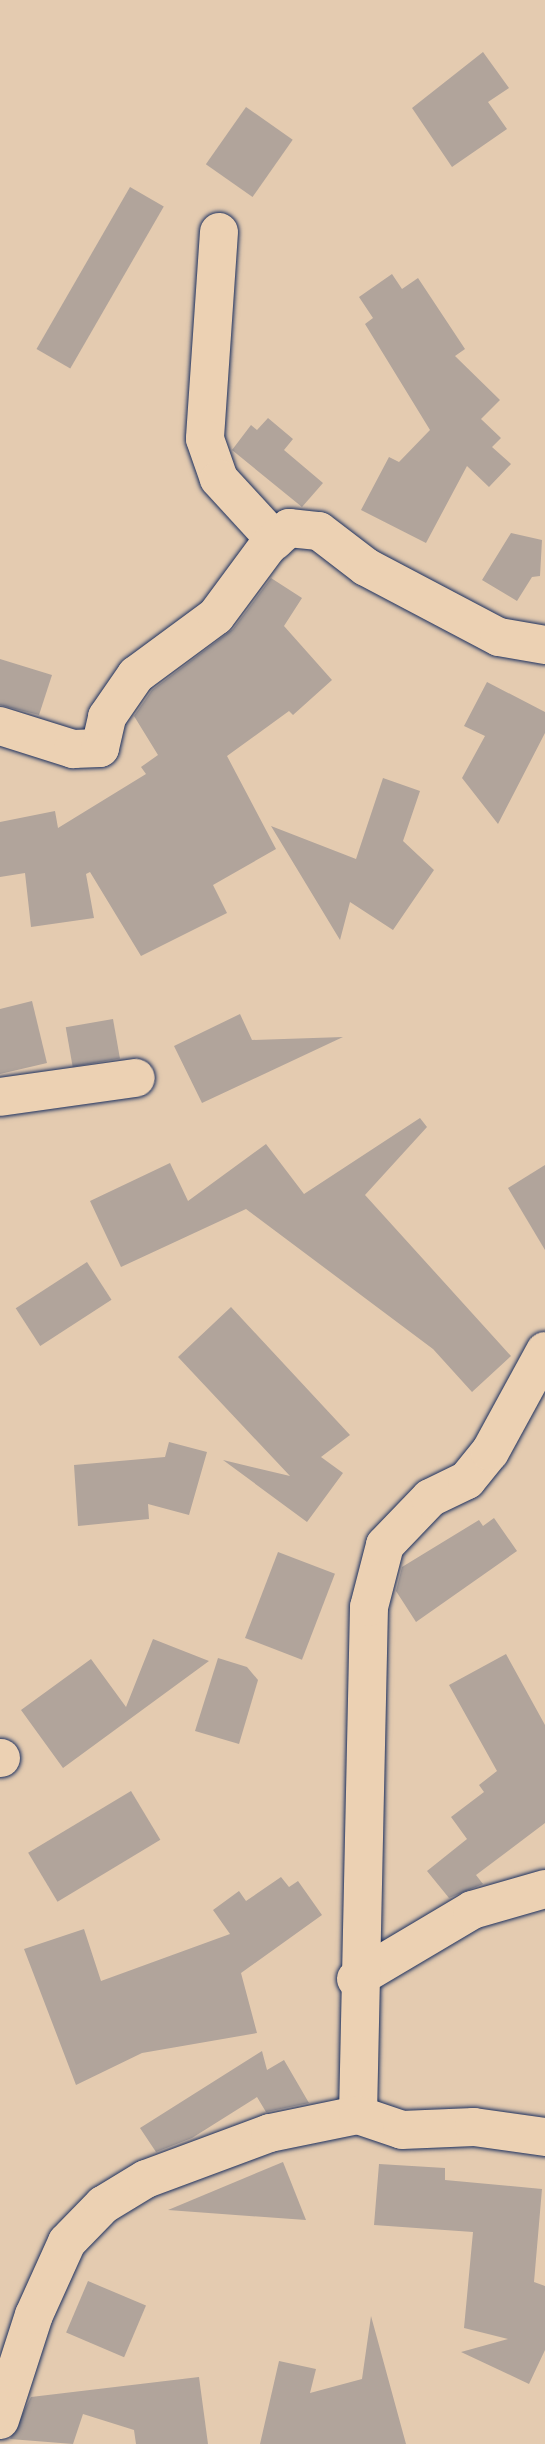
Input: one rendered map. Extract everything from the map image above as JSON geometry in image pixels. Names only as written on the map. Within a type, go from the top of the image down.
[{"type":"street","points":[[219,232],[205,439],[219,479],[275,540]]},
{"type":"street","points":[[0,726],[73,749],[100,748],[107,717],[136,675],[216,616],[275,540],[289,528],[319,531],[366,567],[499,637],[545,645]]},
{"type":"street","points":[[0,1097],[136,1078]]},
{"type":"street","points":[[358,2115],[356,1979],[369,1607],[385,1545],[430,1498],[467,1480],[490,1452],[545,1350]]},
{"type":"street","points":[[356,1979],[472,1910],[545,1889]]},
{"type":"street","points":[[0,2420],[34,2315],[67,2242],[103,2206],[146,2179],[270,2133],[358,2115],[402,2130],[474,2127],[545,2137]]},
{"type":"building","points":[[483,52],[509,88],[488,102],[507,129],[452,167],[412,108]]},
{"type":"building","points":[[246,107],[293,140],[253,197],[206,164]]},
{"type":"building","points":[[130,187],[164,206],[70,368],[37,349]]},
{"type":"building","points":[[392,274],[402,289],[418,278],[465,349],[455,356],[500,400],[481,419],[501,438],[492,447],[511,464],[489,487],[467,466],[426,543],[361,510],[389,457],[399,462],[430,430],[365,324],[373,318],[359,297]]},
{"type":"building","points":[[268,418],[293,439],[284,450],[323,483],[302,507],[232,450],[251,425],[257,430]]},
{"type":"building","points":[[511,533],[542,540],[540,576],[532,577],[517,601],[482,580]]},
{"type":"building","points":[[271,578],[302,598],[284,626],[332,680],[293,715],[289,711],[227,756],[276,849],[213,885],[227,913],[141,956],[90,872],[86,874],[94,918],[31,927],[25,873],[0,877],[0,822],[55,811],[58,828],[146,774],[141,767],[158,755],[134,716],[152,690],[233,629]]},
{"type":"building","points":[[0,659],[52,675],[39,715],[0,705]]},
{"type":"building","points":[[487,682],[545,712],[545,733],[498,824],[462,778],[485,736],[464,726]]},
{"type":"building","points":[[383,778],[420,791],[403,841],[434,870],[393,930],[350,902],[340,940],[271,826],[356,859]]},
{"type":"building","points":[[32,1001],[47,1063],[0,1074],[0,1009]]},
{"type":"building","points":[[240,1014],[252,1040],[343,1037],[202,1103],[174,1046]]},
{"type":"building","points":[[113,1019],[120,1058],[73,1067],[66,1027]]},
{"type":"building","points":[[420,1118],[427,1127],[365,1195],[511,1356],[472,1392],[433,1349],[246,1209],[121,1267],[90,1201],[170,1163],[188,1201],[266,1144],[304,1194]]},
{"type":"building","points":[[545,1165],[545,1250],[508,1188]]},
{"type":"building","points":[[87,1262],[112,1300],[40,1346],[16,1308]]},
{"type":"building","points":[[231,1307],[350,1435],[321,1457],[343,1473],[307,1522],[223,1460],[290,1476],[178,1357]]},
{"type":"building","points":[[169,1442],[207,1452],[189,1515],[148,1504],[149,1519],[78,1526],[74,1465],[165,1457]]},
{"type":"building","points":[[494,1518],[517,1551],[416,1622],[396,1591],[402,1567],[479,1520],[483,1526]]},
{"type":"building","points":[[278,1552],[335,1574],[302,1660],[245,1638]]},
{"type":"building","points":[[153,1639],[209,1661],[63,1768],[21,1710],[91,1659],[126,1707]]},
{"type":"building","points":[[506,1654],[545,1725],[545,1823],[476,1875],[483,1884],[449,1898],[427,1871],[467,1839],[451,1817],[484,1792],[479,1785],[497,1771],[449,1685]]},
{"type":"building","points":[[218,1658],[247,1667],[258,1680],[239,1744],[195,1731]]},
{"type":"building","points":[[131,1791],[160,1840],[57,1902],[28,1853]]},
{"type":"building","points":[[281,1877],[289,1887],[298,1881],[322,1915],[241,1973],[257,2033],[142,2053],[76,2085],[24,1949],[84,1929],[101,1981],[230,1934],[213,1910],[239,1891],[246,1901]]},
{"type":"building","points":[[262,2051],[267,2070],[284,2060],[309,2103],[266,2112],[257,2097],[192,2138],[156,2152],[140,2128]]},
{"type":"building","points":[[283,2162],[306,2220],[168,2210]]},
{"type":"building","points":[[379,2164],[445,2168],[445,2180],[542,2189],[534,2282],[545,2286],[545,2350],[529,2384],[461,2352],[508,2339],[464,2328],[473,2232],[374,2225]]},
{"type":"building","points":[[88,2281],[146,2306],[124,2357],[66,2333]]},
{"type":"building","points":[[371,2316],[406,2444],[260,2444],[279,2361],[316,2369],[310,2393],[362,2379]]},
{"type":"building","points":[[199,2377],[208,2444],[136,2444],[134,2430],[83,2414],[73,2444],[10,2439],[31,2397]]}]
